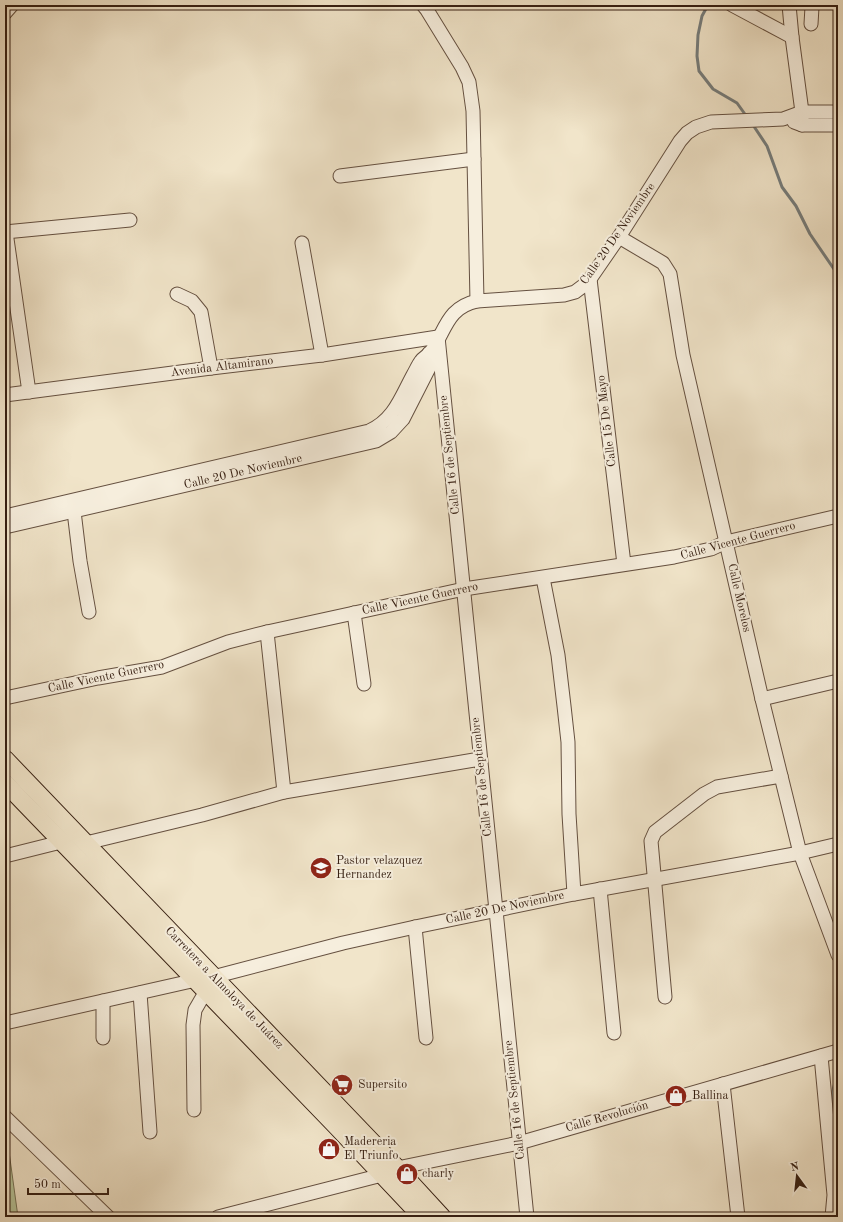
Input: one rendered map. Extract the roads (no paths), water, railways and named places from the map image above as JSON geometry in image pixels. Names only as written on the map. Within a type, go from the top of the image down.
[{"type":"main road","name":"Carretera a Almoloya de Juárez","points":[[5,759],[86,843],[205,983]]},
{"type":"main road","name":"Carretera a Almoloya de Juárez","points":[[5,783],[61,842],[297,1074],[397,1168],[442,1217]]},
{"type":"main road","name":"Carretera a Almoloya de Juárez","points":[[297,1074],[382,1175],[422,1217]]},
{"type":"street","points":[[5,13],[12,5]]},
{"type":"street","points":[[423,5],[462,66],[469,82],[473,111],[477,301]]},
{"type":"street","points":[[789,5],[802,118]]},
{"type":"street","points":[[811,24],[813,5]]},
{"type":"street","points":[[738,7],[792,37]]},
{"type":"street","points":[[802,118],[838,112]]},
{"type":"street","points":[[802,118],[838,125]]},
{"type":"street","name":"Calle 20 De Noviembre","points":[[5,526],[73,506],[266,461],[376,441],[391,432],[403,419],[430,366],[430,353],[446,323],[456,311],[470,303],[477,301],[569,294],[583,286],[590,279],[619,237],[680,141],[687,133],[704,124],[725,121],[802,118]]},
{"type":"street","points":[[340,176],[474,159]]},
{"type":"street","points":[[29,392],[5,232],[130,220]]},
{"type":"street","name":"Calle Morelos","points":[[619,237],[663,263],[670,274],[683,355],[762,699],[800,853],[838,955]]},
{"type":"street","points":[[302,243],[322,355]]},
{"type":"street","name":"Calle 15 De Mayo","points":[[590,279],[624,564]]},
{"type":"street","points":[[178,294],[192,301],[201,312],[211,368]]},
{"type":"street","name":"Avenida Altamirano","points":[[5,395],[322,355],[438,338]]},
{"type":"street","name":"Calle 16 de Septiembre","points":[[438,338],[527,1217]]},
{"type":"street","points":[[73,506],[80,561],[89,612]]},
{"type":"street","name":"Calle 20 De Noviembre","points":[[5,516],[73,506]]},
{"type":"street","name":"Calle Vicente Guerrero","points":[[5,698],[98,678],[162,667],[228,642],[267,632],[464,589],[543,578],[711,550],[726,542],[838,516]]},
{"type":"street","points":[[543,578],[558,656],[568,742],[569,814],[574,894]]},
{"type":"street","points":[[354,613],[364,684]]},
{"type":"street","points":[[267,632],[284,792]]},
{"type":"street","points":[[762,699],[838,681]]},
{"type":"street","points":[[86,843],[202,815],[254,799],[284,792],[480,759]]},
{"type":"street","points":[[665,997],[651,841],[655,832],[704,794],[717,787],[781,776]]},
{"type":"street","points":[[5,856],[61,842]]},
{"type":"street","name":"Calle 20 De Noviembre","points":[[5,1023],[140,993],[205,983],[343,943],[415,927],[574,894],[800,853],[838,844]]},
{"type":"street","points":[[600,889],[614,1032]]},
{"type":"street","points":[[415,927],[426,1038]]},
{"type":"street","points":[[194,1110],[192,1025],[195,1010],[205,983]]},
{"type":"street","points":[[140,993],[150,1132]]},
{"type":"street","points":[[103,1001],[104,1038]]},
{"type":"street","name":"Calle Revolución","points":[[397,1168],[519,1143],[838,1051]]},
{"type":"street","points":[[822,1056],[834,1195],[832,1217]]},
{"type":"street","points":[[723,1084],[738,1217]]},
{"type":"street","points":[[5,1117],[108,1217]]},
{"type":"street","points":[[218,1217],[382,1175]]},
{"type":"water","points":[[838,1077],[838,1194],[831,1094],[834,1082]]},
{"type":"waterway","points":[[708,5],[702,16],[698,35],[697,56],[699,71],[713,89],[737,103],[747,117]]},
{"type":"waterway","points":[[753,125],[767,146],[782,187],[796,206],[810,234],[838,275]]},
{"type":"place","name":"Pastor velazquez Hernandez","points":[[321,868]]},
{"type":"place","name":"Supersito","points":[[342,1085]]},
{"type":"place","name":"Ballina","points":[[676,1096]]},
{"type":"place","name":"Madereria El Triunfo","points":[[329,1149]]},
{"type":"place","name":"charly","points":[[407,1174]]}]
